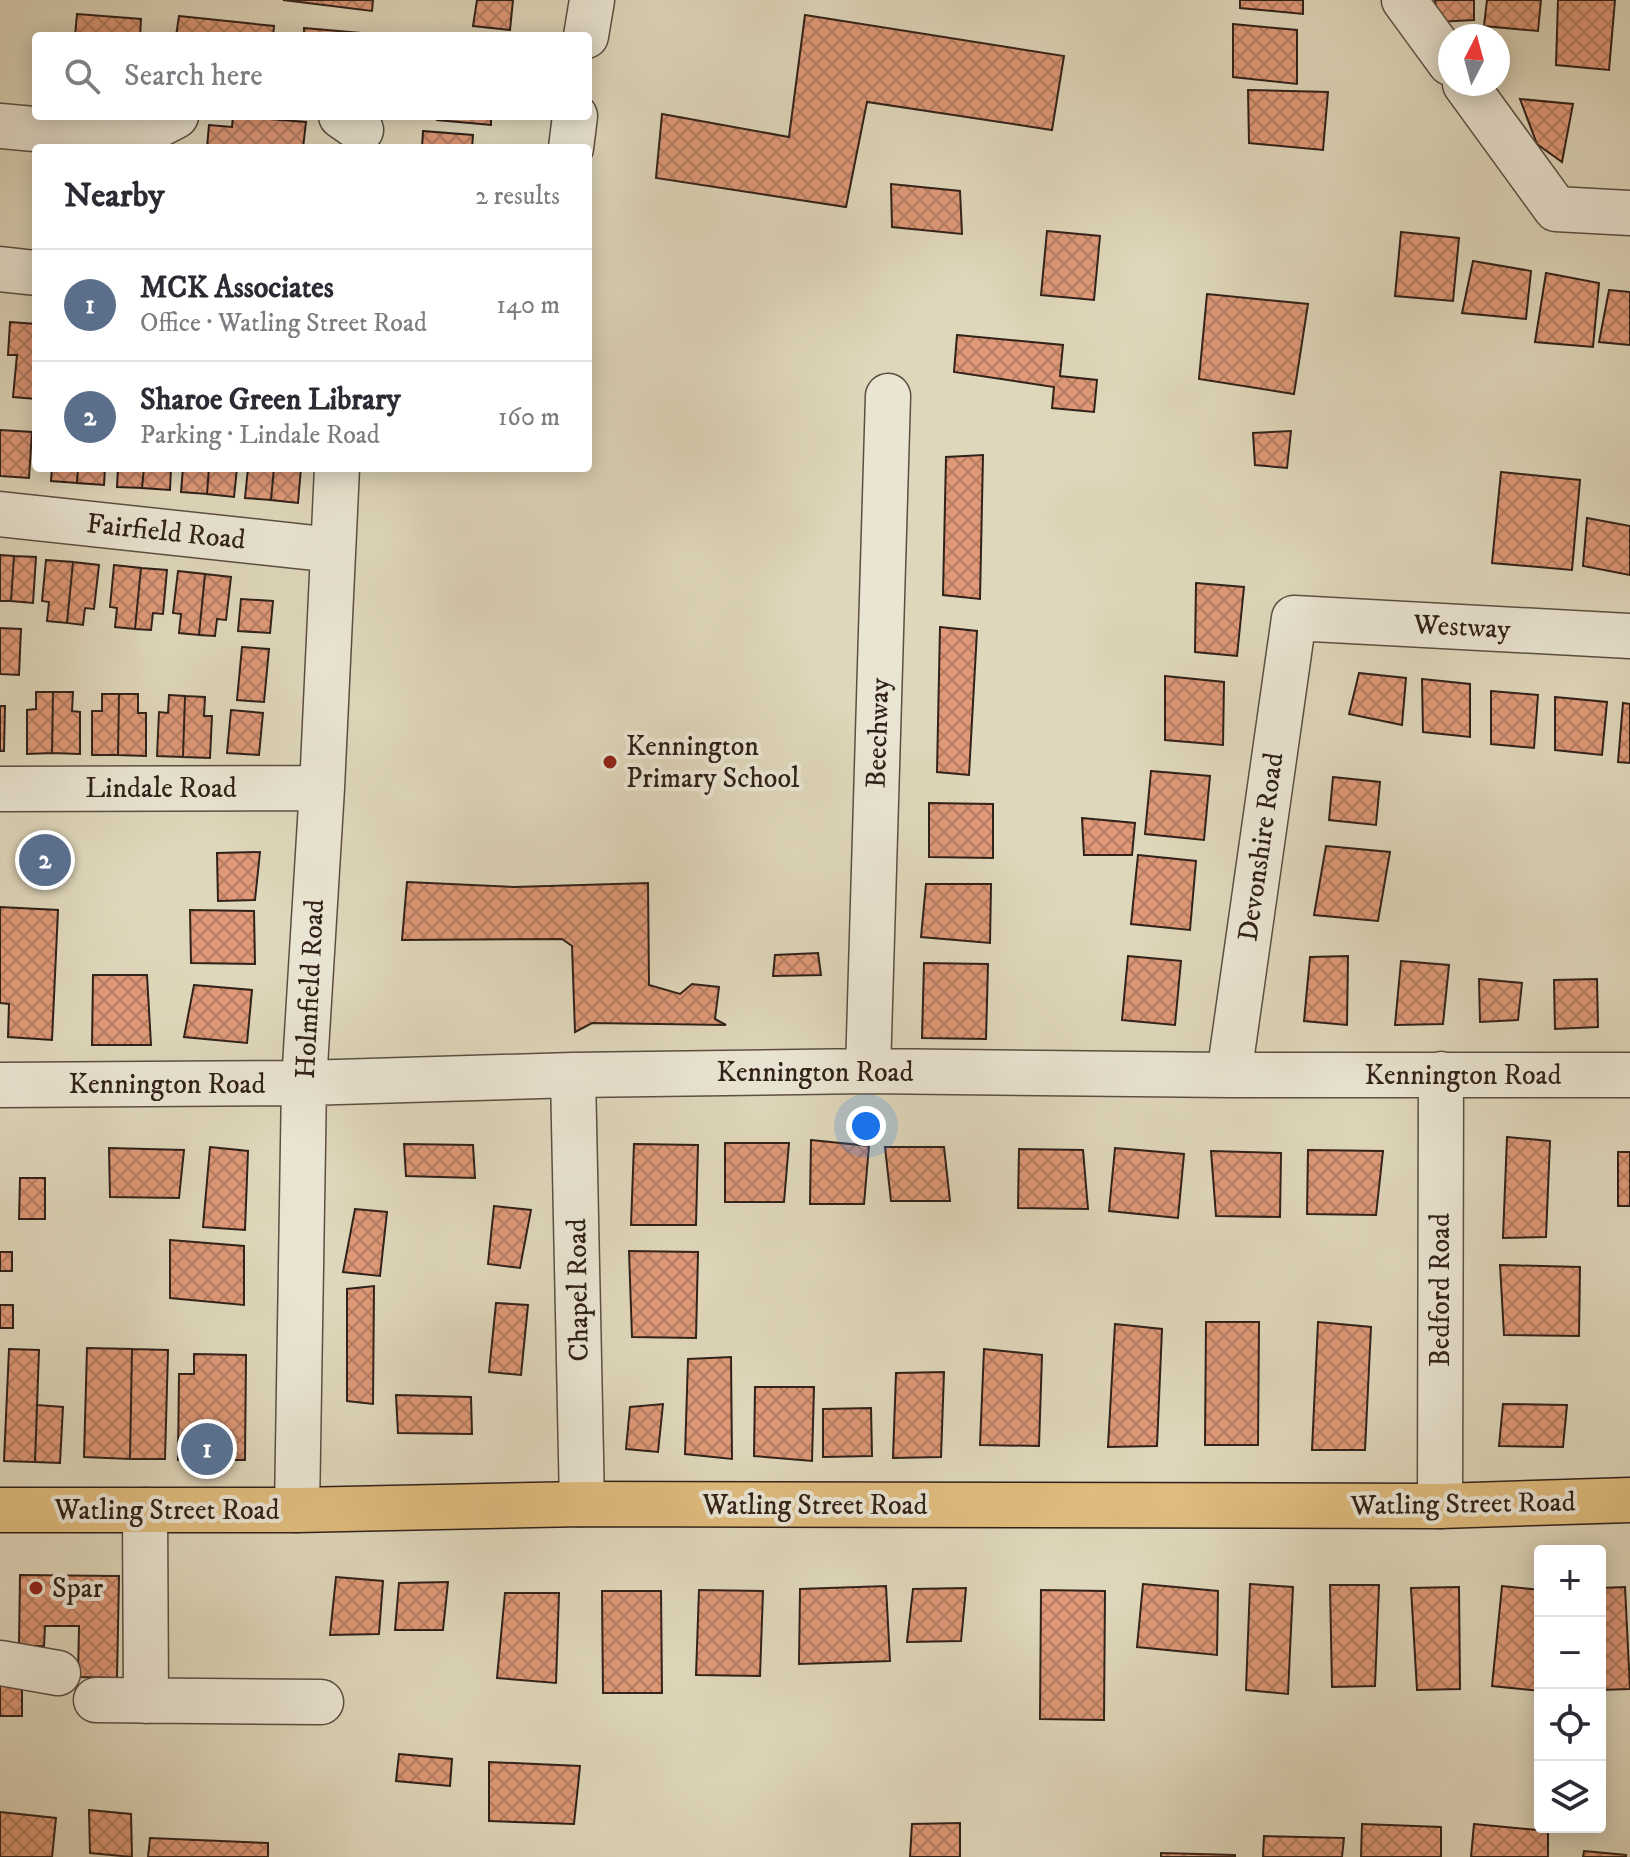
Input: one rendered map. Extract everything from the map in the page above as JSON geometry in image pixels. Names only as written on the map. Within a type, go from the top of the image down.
[{"type":"main road","name":"Watling Street Road","points":[[0,1510],[297,1510],[582,1504],[1440,1506],[1630,1500]]},
{"type":"street","points":[[587,32],[592,0]]},
{"type":"street","points":[[1404,0],[1438,47]]},
{"type":"street","points":[[1474,96],[1556,209],[1630,213]]},
{"type":"street","points":[[0,126],[134,138],[168,120]]},
{"type":"street","points":[[572,144],[574,120]]},
{"type":"street","points":[[0,269],[32,273]]},
{"type":"street","name":"Beechway","points":[[868,1071],[888,396]]},
{"type":"street","name":"Holmfield Road","points":[[297,1510],[304,1083],[337,472]]},
{"type":"street","name":"Fairfield Road","points":[[0,514],[333,550]]},
{"type":"street","name":"Westway","points":[[1294,618],[1630,636]]},
{"type":"street","name":"Devonshire Road","points":[[1229,1075],[1294,618]]},
{"type":"street","name":"Lindale Road","points":[[0,789],[322,788]]},
{"type":"street","name":"Kennington Road","points":[[0,1085],[304,1083],[868,1071],[1630,1075]]},
{"type":"street","name":"Bedford Road","points":[[1440,1506],[1441,1074]]},
{"type":"street","name":"Chapel Road","points":[[573,1075],[582,1504]]},
{"type":"street","points":[[145,1510],[146,1701]]},
{"type":"street","points":[[0,1663],[58,1673]]},
{"type":"street","points":[[96,1700],[321,1702]]},
{"type":"building","points":[[283,0],[373,0],[372,11]]},
{"type":"building","points":[[477,0],[513,0],[510,30],[473,26]]},
{"type":"building","points":[[1240,0],[1303,0],[1303,14],[1240,8]]},
{"type":"building","points":[[1435,0],[1474,0],[1474,20],[1437,22]]},
{"type":"building","points":[[1487,0],[1541,0],[1538,31],[1510,28],[1510,24],[1484,24]]},
{"type":"building","points":[[1558,0],[1615,0],[1609,70],[1556,65]]},
{"type":"building","points":[[77,14],[141,19],[140,32],[75,32]]},
{"type":"building","points":[[805,15],[1064,56],[1052,130],[867,102],[846,207],[656,178],[662,114],[789,137]]},
{"type":"building","points":[[179,16],[274,26],[273,32],[177,32]]},
{"type":"building","points":[[1233,24],[1297,30],[1297,84],[1233,77]]},
{"type":"building","points":[[304,28],[350,32],[304,32]]},
{"type":"building","points":[[1248,90],[1328,92],[1323,150],[1249,143]]},
{"type":"building","points":[[1520,99],[1573,104],[1562,162],[1537,144]]},
{"type":"building","points":[[233,120],[306,122],[303,144],[207,144],[209,125],[232,127]]},
{"type":"building","points":[[437,120],[491,120],[491,125]]},
{"type":"building","points":[[423,131],[473,135],[472,144],[422,144]]},
{"type":"building","points":[[891,184],[960,191],[962,234],[892,227]]},
{"type":"building","points":[[1047,231],[1100,236],[1094,300],[1041,295]]},
{"type":"building","points":[[1401,232],[1459,238],[1453,301],[1395,296]]},
{"type":"building","points":[[1473,261],[1531,271],[1526,319],[1462,313]]},
{"type":"building","points":[[1546,273],[1599,283],[1593,347],[1535,342]]},
{"type":"building","points":[[1609,290],[1630,292],[1630,345],[1599,342]]},
{"type":"building","points":[[1207,294],[1308,304],[1294,394],[1199,379]]},
{"type":"building","points":[[10,322],[32,324],[32,399],[13,397],[17,355],[8,355]]},
{"type":"building","points":[[957,335],[1063,345],[1060,376],[1097,380],[1094,412],[1052,408],[1054,387],[954,372]]},
{"type":"building","points":[[0,430],[32,432],[29,478],[0,476]]},
{"type":"building","points":[[1291,431],[1287,468],[1255,465],[1253,433]]},
{"type":"building","points":[[983,455],[980,599],[943,595],[946,457]]},
{"type":"building","points":[[52,472],[78,472],[77,483],[51,481]]},
{"type":"building","points":[[78,472],[105,472],[104,485],[77,483]]},
{"type":"building","points":[[118,472],[144,472],[142,488],[117,487]]},
{"type":"building","points":[[144,472],[171,472],[170,490],[142,488]]},
{"type":"building","points":[[183,472],[209,472],[207,494],[181,492]]},
{"type":"building","points":[[209,472],[237,472],[234,497],[207,494]]},
{"type":"building","points":[[248,472],[274,472],[271,500],[245,498]]},
{"type":"building","points":[[274,472],[301,472],[298,503],[271,500]]},
{"type":"building","points":[[1501,472],[1580,480],[1572,570],[1492,563]]},
{"type":"building","points":[[1587,518],[1630,526],[1630,575],[1583,566]]},
{"type":"building","points":[[0,555],[14,556],[11,601],[0,601]]},
{"type":"building","points":[[14,556],[36,557],[33,603],[11,601]]},
{"type":"building","points":[[46,560],[73,562],[67,623],[47,621],[49,602],[42,601]]},
{"type":"building","points":[[73,562],[99,565],[94,609],[85,608],[83,625],[67,623]]},
{"type":"building","points":[[114,565],[141,568],[135,629],[115,627],[117,608],[110,607]]},
{"type":"building","points":[[141,568],[167,570],[163,614],[153,613],[151,630],[135,629]]},
{"type":"building","points":[[178,571],[205,574],[199,635],[179,633],[181,614],[173,613]]},
{"type":"building","points":[[205,574],[231,577],[226,620],[217,619],[215,636],[199,635]]},
{"type":"building","points":[[1196,583],[1244,587],[1237,656],[1195,652]]},
{"type":"building","points":[[241,599],[273,601],[270,633],[238,631]]},
{"type":"building","points":[[940,627],[977,631],[969,775],[937,772]]},
{"type":"building","points":[[0,628],[21,629],[19,675],[0,674]]},
{"type":"building","points":[[242,647],[269,649],[264,702],[237,700]]},
{"type":"building","points":[[1359,673],[1406,678],[1402,725],[1349,714]]},
{"type":"building","points":[[1165,676],[1224,682],[1223,745],[1165,740]]},
{"type":"building","points":[[1422,679],[1470,684],[1470,737],[1423,732]]},
{"type":"building","points":[[1491,691],[1538,695],[1534,748],[1491,744]]},
{"type":"building","points":[[36,692],[53,692],[52,753],[27,754],[27,710],[36,709]]},
{"type":"building","points":[[53,692],[73,692],[72,711],[80,712],[80,754],[52,753]]},
{"type":"building","points":[[102,694],[119,694],[118,755],[92,755],[92,711],[102,711]]},
{"type":"building","points":[[119,694],[138,694],[138,713],[146,713],[146,756],[118,755]]},
{"type":"building","points":[[169,695],[185,696],[183,757],[157,756],[159,712],[168,713]]},
{"type":"building","points":[[185,696],[205,697],[204,716],[212,716],[210,758],[183,757]]},
{"type":"building","points":[[1555,697],[1607,702],[1602,755],[1555,750]]},
{"type":"building","points":[[1623,703],[1630,704],[1630,763],[1618,762]]},
{"type":"building","points":[[0,706],[5,706],[4,751],[0,751]]},
{"type":"building","points":[[231,710],[263,713],[259,755],[227,753]]},
{"type":"building","points":[[1151,771],[1210,776],[1204,840],[1145,834]]},
{"type":"building","points":[[1333,777],[1380,782],[1376,825],[1329,820]]},
{"type":"building","points":[[929,803],[993,804],[993,858],[929,857]]},
{"type":"building","points":[[1082,818],[1135,823],[1132,855],[1084,855]]},
{"type":"building","points":[[1326,846],[1390,852],[1378,921],[1314,915]]},
{"type":"building","points":[[260,852],[255,900],[218,901],[217,853]]},
{"type":"building","points":[[1138,855],[1196,861],[1190,930],[1131,924]]},
{"type":"building","points":[[407,882],[514,887],[648,883],[649,985],[680,994],[692,984],[719,987],[715,1019],[726,1025],[592,1023],[575,1032],[572,946],[562,939],[402,940]]},
{"type":"building","points":[[926,884],[991,884],[990,943],[921,937]]},
{"type":"building","points":[[0,907],[58,910],[52,1040],[8,1037],[9,1004],[0,1003]]},
{"type":"building","points":[[190,910],[254,911],[255,964],[191,963]]},
{"type":"building","points":[[818,953],[821,975],[773,976],[775,955]]},
{"type":"building","points":[[1128,956],[1181,961],[1175,1025],[1122,1020]]},
{"type":"building","points":[[1348,956],[1347,1025],[1304,1021],[1310,957]]},
{"type":"building","points":[[1401,961],[1449,965],[1443,1024],[1395,1025]]},
{"type":"building","points":[[924,963],[988,964],[986,1039],[922,1038]]},
{"type":"building","points":[[93,975],[147,975],[151,1045],[92,1045]]},
{"type":"building","points":[[1479,979],[1522,983],[1518,1020],[1480,1022]]},
{"type":"building","points":[[1597,979],[1598,1027],[1555,1029],[1554,980]]},
{"type":"building","points":[[194,985],[252,990],[247,1043],[184,1037]]},
{"type":"building","points":[[1507,1137],[1550,1141],[1546,1237],[1503,1238]]},
{"type":"building","points":[[811,1140],[869,1146],[864,1204],[810,1204]]},
{"type":"building","points":[[725,1143],[789,1143],[784,1202],[725,1202]]},
{"type":"building","points":[[404,1144],[473,1145],[475,1178],[406,1176]]},
{"type":"building","points":[[634,1144],[698,1145],[696,1225],[631,1225]]},
{"type":"building","points":[[210,1147],[248,1151],[245,1230],[203,1227]]},
{"type":"building","points":[[885,1147],[944,1147],[950,1201],[891,1201]]},
{"type":"building","points":[[109,1148],[184,1150],[179,1198],[110,1197]]},
{"type":"building","points":[[1115,1148],[1184,1154],[1178,1218],[1109,1211]]},
{"type":"building","points":[[1019,1149],[1083,1150],[1088,1209],[1018,1208]]},
{"type":"building","points":[[1308,1150],[1383,1151],[1376,1215],[1307,1214]]},
{"type":"building","points":[[1211,1151],[1281,1153],[1280,1217],[1216,1216]]},
{"type":"building","points":[[1618,1152],[1630,1152],[1630,1206],[1618,1206]]},
{"type":"building","points":[[20,1178],[45,1178],[45,1219],[19,1219]]},
{"type":"building","points":[[494,1206],[531,1210],[520,1268],[488,1264]]},
{"type":"building","points":[[355,1209],[387,1212],[380,1276],[343,1272]]},
{"type":"building","points":[[170,1240],[244,1246],[244,1305],[170,1298]]},
{"type":"building","points":[[629,1251],[698,1252],[696,1338],[632,1337]]},
{"type":"building","points":[[0,1252],[12,1252],[12,1271],[0,1271]]},
{"type":"building","points":[[1500,1265],[1580,1267],[1579,1336],[1504,1335]]},
{"type":"building","points":[[374,1286],[373,1404],[347,1401],[347,1289]]},
{"type":"building","points":[[496,1303],[528,1305],[521,1375],[489,1372]]},
{"type":"building","points":[[0,1305],[13,1305],[13,1328],[0,1328]]},
{"type":"building","points":[[1206,1322],[1259,1322],[1258,1445],[1205,1445]]},
{"type":"building","points":[[1318,1322],[1371,1327],[1365,1450],[1312,1450]]},
{"type":"building","points":[[1115,1324],[1162,1329],[1157,1446],[1108,1447]]},
{"type":"building","points":[[87,1348],[132,1349],[130,1459],[84,1457]]},
{"type":"building","points":[[9,1349],[39,1350],[35,1462],[4,1461]]},
{"type":"building","points":[[132,1349],[168,1350],[165,1459],[130,1459]]},
{"type":"building","points":[[984,1349],[1042,1355],[1039,1446],[980,1445]]},
{"type":"building","points":[[194,1354],[246,1355],[245,1460],[178,1460],[179,1374],[194,1374]]},
{"type":"building","points":[[731,1357],[732,1459],[685,1454],[688,1359]]},
{"type":"building","points":[[944,1372],[941,1457],[893,1458],[896,1373]]},
{"type":"building","points":[[755,1387],[814,1387],[812,1461],[754,1456]]},
{"type":"building","points":[[396,1395],[471,1397],[472,1434],[398,1433]]},
{"type":"building","points":[[663,1404],[658,1452],[626,1449],[630,1407]]},
{"type":"building","points":[[1503,1404],[1567,1405],[1563,1447],[1499,1446]]},
{"type":"building","points":[[37,1405],[63,1407],[60,1463],[35,1462]]},
{"type":"building","points":[[871,1408],[872,1456],[823,1457],[823,1409]]},
{"type":"building","points":[[20,1575],[119,1576],[117,1678],[78,1677],[79,1626],[45,1626],[44,1646],[19,1646]]},
{"type":"building","points":[[336,1577],[383,1581],[379,1634],[330,1635]]},
{"type":"building","points":[[448,1582],[443,1630],[395,1630],[399,1583]]},
{"type":"building","points":[[1143,1584],[1218,1591],[1217,1655],[1137,1647]]},
{"type":"building","points":[[1250,1584],[1293,1587],[1288,1694],[1246,1690]]},
{"type":"building","points":[[1330,1585],[1379,1585],[1375,1686],[1332,1687]]},
{"type":"building","points":[[886,1586],[890,1661],[799,1664],[800,1589]]},
{"type":"building","points":[[1502,1586],[1534,1589],[1534,1690],[1492,1686]]},
{"type":"building","points":[[1459,1587],[1460,1689],[1417,1690],[1411,1588]]},
{"type":"building","points":[[1625,1587],[1630,1689],[1606,1690],[1606,1588]]},
{"type":"building","points":[[966,1588],[961,1641],[907,1642],[913,1589]]},
{"type":"building","points":[[699,1590],[763,1591],[760,1676],[696,1675]]},
{"type":"building","points":[[1041,1590],[1105,1591],[1104,1720],[1040,1719]]},
{"type":"building","points":[[602,1591],[661,1591],[662,1693],[603,1693]]},
{"type":"building","points":[[505,1593],[559,1593],[556,1683],[497,1678]]},
{"type":"building","points":[[0,1679],[22,1679],[22,1716],[0,1716]]},
{"type":"building","points":[[399,1754],[452,1759],[450,1786],[396,1781]]},
{"type":"building","points":[[489,1762],[580,1766],[574,1824],[489,1821]]},
{"type":"building","points":[[89,1810],[131,1814],[132,1857],[90,1853]]},
{"type":"building","points":[[0,1812],[56,1818],[52,1857],[0,1857]]},
{"type":"building","points":[[960,1823],[960,1857],[910,1857],[912,1824]]},
{"type":"building","points":[[1362,1824],[1441,1827],[1441,1857],[1361,1857]]},
{"type":"building","points":[[1474,1824],[1548,1833],[1548,1857],[1471,1857]]},
{"type":"building","points":[[1264,1836],[1344,1838],[1342,1857],[1263,1857]]},
{"type":"building","points":[[150,1838],[268,1843],[268,1857],[148,1857]]},
{"type":"building","points":[[1584,1851],[1626,1855],[1626,1857],[1583,1857]]},
{"type":"building","points":[[1161,1853],[1235,1855],[1235,1857],[1161,1857]]},
{"type":"place","name":"Kennington Primary School","points":[[610,762]]},
{"type":"place","name":"Sharoe Green Library","points":[[45,860]]},
{"type":"place","name":"MCK Associates","points":[[207,1449]]},
{"type":"place","name":"Spar","points":[[36,1588]]}]
